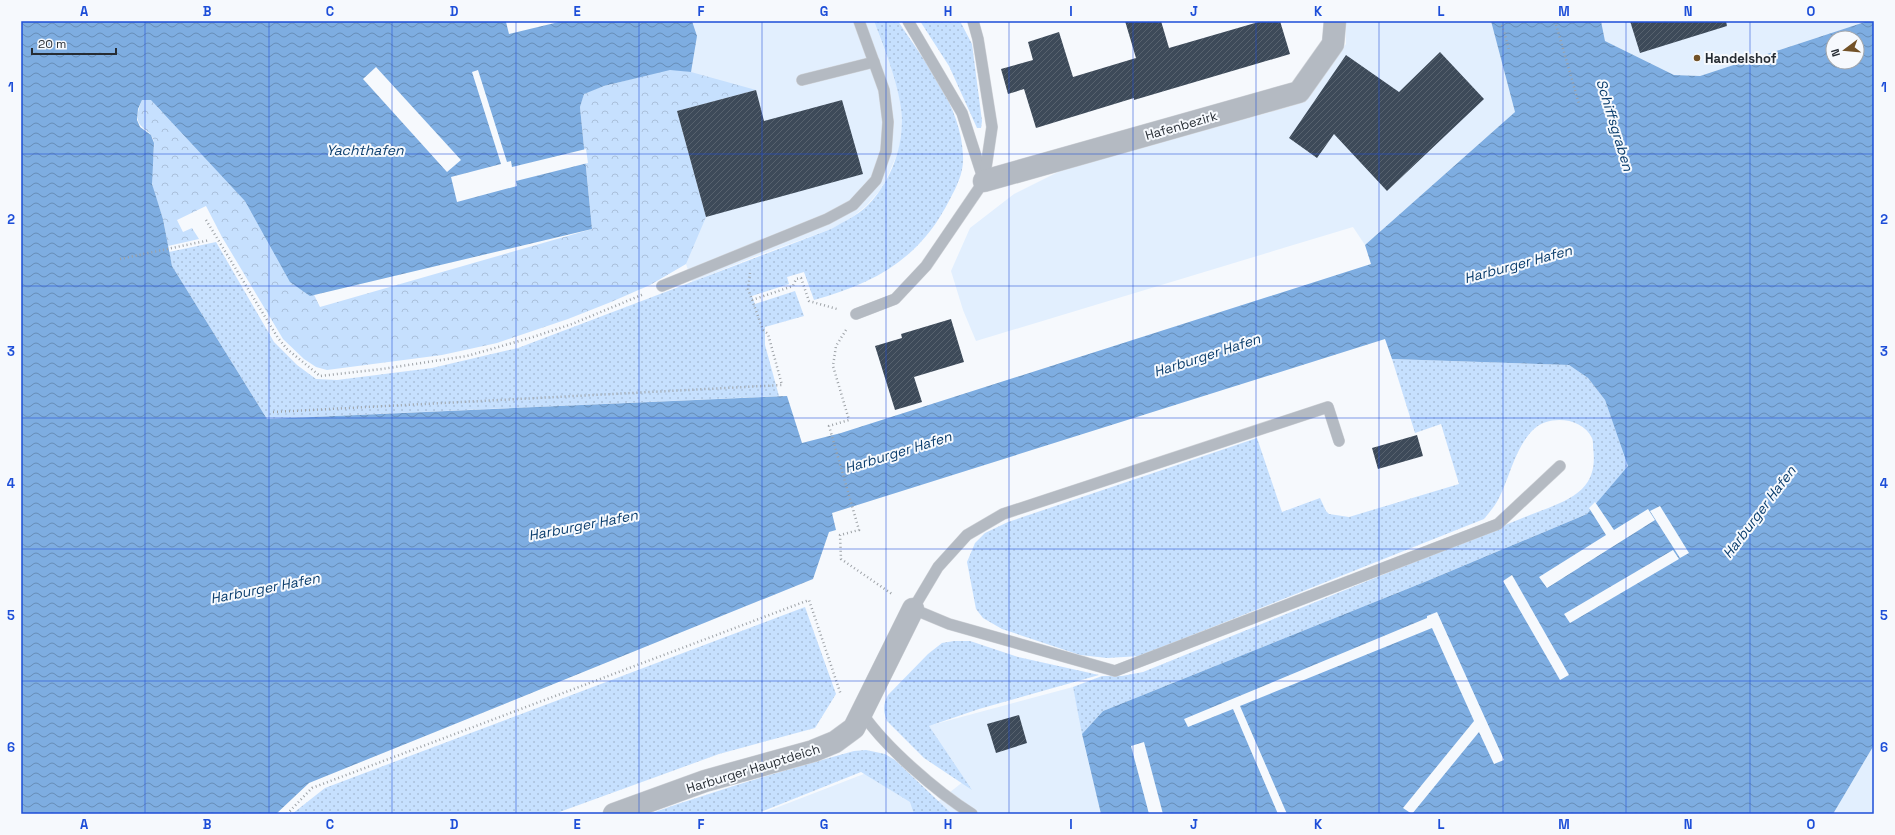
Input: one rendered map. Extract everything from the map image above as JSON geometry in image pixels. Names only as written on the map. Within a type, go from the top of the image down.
[{"type":"street","name":"Hafenbezirk","points":[[984,180],[1299,92],[1333,44],[1335,21]]},
{"type":"street","name":"Harburger Hauptdeich","points":[[614,814],[704,781],[813,751],[835,742],[854,728],[914,609]]},
{"type":"lane","points":[[662,286],[827,219],[853,204],[876,180],[886,151],[888,122],[884,90],[859,21]]},
{"type":"lane","points":[[908,21],[962,113],[984,180]]},
{"type":"lane","points":[[856,314],[895,299],[926,266],[984,180],[992,127],[978,39],[973,21]]},
{"type":"lane","points":[[802,80],[874,62]]},
{"type":"lane","points":[[1339,441],[1328,407],[1004,514],[967,535],[938,567],[914,609],[949,624],[1115,671],[1498,524],[1560,466]]},
{"type":"lane","points":[[862,713],[868,722],[901,756],[954,802],[972,814]]},
{"type":"path","points":[[1501,21],[1509,50]]},
{"type":"path","points":[[1555,21],[1578,104]]},
{"type":"path","points":[[206,220],[278,338],[287,349],[320,376],[374,370],[467,356],[572,324],[662,286]]},
{"type":"path","points":[[120,259],[210,240]]},
{"type":"path","points":[[273,412],[782,385],[768,334],[762,330],[748,289],[748,280],[754,260],[752,249]]},
{"type":"path","points":[[752,300],[793,286],[796,279],[801,278],[810,301],[856,314],[836,346],[833,366],[849,420],[829,426],[859,530],[840,535],[841,559],[914,609]]},
{"type":"path","points":[[287,814],[312,788],[809,600],[839,692]]},
{"type":"shaded area","points":[[692,21],[874,21],[895,78],[901,104],[902,127],[899,150],[883,187],[866,206],[850,219],[831,229],[754,257],[692,282],[686,264],[670,69],[697,36]]},
{"type":"shaded area","points":[[1345,21],[1491,21],[1515,112],[1365,245],[1353,227],[976,341],[963,310],[951,271],[970,228],[1014,194],[1064,169],[1292,106],[1346,44]]},
{"type":"shaded area","name":"Handelshof","points":[[1601,21],[1868,21],[1841,30],[1825,30],[1825,35],[1700,76],[1674,75],[1605,41]]},
{"type":"shaded area","points":[[1073,687],[1101,814],[760,814],[869,772],[930,808],[964,781],[928,726]]},
{"type":"shaded area","points":[[1874,745],[1874,814],[1833,814]]},
{"type":"green space","points":[[874,21],[898,21],[940,85],[956,119],[961,137],[963,162],[961,173],[950,199],[938,220],[925,238],[894,266],[857,285],[814,300],[804,272],[787,277],[789,284],[752,296],[755,304],[795,291],[804,316],[765,327],[765,345],[779,396],[267,419],[172,266],[169,252],[216,242],[274,342],[297,365],[316,379],[337,380],[432,368],[518,348],[831,229],[863,210],[876,196],[891,171],[899,144],[902,116],[895,81]]},
{"type":"green space","points":[[920,21],[960,21],[972,44],[982,121],[981,128],[977,128],[949,66]]},
{"type":"green space","points":[[670,69],[691,72],[756,90],[677,111],[706,217],[686,264],[650,285],[611,302],[568,319],[497,343],[442,355],[327,370],[316,367],[304,359],[283,339],[222,237],[206,206],[177,220],[183,232],[192,228],[199,239],[168,246],[163,219],[152,183],[154,143],[149,133],[139,123],[138,118],[138,111],[142,100],[151,99],[160,110],[271,206],[320,307],[592,229],[580,107],[584,93],[601,87]]},
{"type":"green space","points":[[1392,359],[1569,365],[1588,378],[1605,400],[1629,466],[1587,514],[1427,581],[1103,711],[1082,734],[1073,687],[1102,676],[1122,676],[1143,672],[1555,505],[1576,494],[1586,484],[1594,464],[1593,441],[1587,431],[1573,422],[1565,420],[1556,420],[1540,425],[1527,436],[1522,444],[1498,500],[1484,519],[1140,656],[1107,658],[1080,655],[1002,629],[983,618],[976,609],[967,562],[975,543],[985,533],[1008,522],[1257,438],[1282,512],[1320,498],[1329,514],[1349,517],[1459,484],[1441,424],[1415,433]]},
{"type":"green space","points":[[805,607],[836,694],[815,728],[719,754],[554,814],[292,814],[325,788]]},
{"type":"green space","points":[[970,641],[1018,657],[1099,675],[979,709],[929,726],[972,790],[924,758],[887,721],[884,711],[885,701],[888,695],[928,654],[942,643]]},
{"type":"green space","points":[[866,750],[885,754],[895,760],[952,814],[914,814],[910,802],[861,772],[756,814],[649,814],[777,773],[854,751]]},
{"type":"water","points":[[21,21],[692,21],[697,36],[691,72],[670,70],[604,86],[584,94],[580,107],[592,229],[310,296],[290,282],[245,201],[151,100],[142,100],[138,109],[137,120],[140,127],[151,135],[154,143],[152,184],[163,219],[172,266],[267,419],[787,396],[802,443],[841,433],[1371,264],[1365,245],[1515,112],[1491,21],[1601,21],[1605,41],[1674,75],[1700,76],[1825,35],[1825,70],[1865,70],[1865,30],[1841,30],[1868,21],[1874,21],[1874,745],[1833,814],[1101,814],[1082,734],[1103,711],[1427,581],[1587,514],[1628,466],[1605,400],[1588,378],[1569,365],[1392,359],[1385,339],[832,513],[836,530],[829,532],[813,579],[309,783],[276,814],[21,814]]},
{"type":"pier","points":[[563,21],[509,34],[506,22]]},
{"type":"pier","points":[[376,67],[461,160],[447,172],[363,79]]},
{"type":"pier","points":[[478,70],[507,162],[511,161],[512,167],[586,149],[588,163],[516,181],[517,186],[457,202],[451,177],[501,164],[472,72]]},
{"type":"pier","points":[[1595,502],[1614,530],[1648,509],[1655,520],[1547,588],[1539,577],[1606,535],[1589,508]]},
{"type":"pier","points":[[1660,506],[1689,553],[1680,558],[1650,511]]},
{"type":"pier","points":[[1673,550],[1679,559],[1570,623],[1564,614]]},
{"type":"pier","points":[[1512,575],[1569,675],[1560,680],[1503,581]]},
{"type":"pier","points":[[1437,612],[1504,760],[1494,764],[1479,732],[1412,814],[1403,808],[1474,721],[1432,628],[1240,706],[1287,814],[1278,814],[1233,709],[1188,727],[1184,719],[1427,618],[1427,616]]},
{"type":"pier","points":[[1144,742],[1163,814],[1149,814],[1131,746]]},
{"type":"building","points":[[1125,21],[1161,21],[1169,48],[1262,21],[1280,21],[1290,54],[1134,100],[1134,98],[1036,128],[1024,89],[1008,94],[1001,69],[1033,60],[1028,42],[1059,32],[1073,77],[1136,58]]},
{"type":"building","points":[[1630,21],[1726,21],[1727,26],[1640,53]]},
{"type":"building","points":[[1440,52],[1484,99],[1387,191],[1334,134],[1317,158],[1289,138],[1346,55],[1399,92]]},
{"type":"building","points":[[756,90],[764,121],[842,100],[863,174],[706,217],[677,111]]},
{"type":"building","points":[[951,319],[964,362],[914,377],[922,402],[895,410],[875,346],[902,338],[901,334]]},
{"type":"building","points":[[1417,435],[1423,456],[1378,469],[1372,448]]},
{"type":"building","points":[[1019,715],[1027,743],[996,753],[987,724]]},
{"type":"place","name":"Handelshof","points":[[1697,58]]},
{"type":"water label","name":"Schiffsgraben","points":[[1615,125]]},
{"type":"water label","name":"Yachthafen","points":[[365,150]]},
{"type":"water label","name":"Harburger Hafen","points":[[1518,264]]},
{"type":"water label","name":"Harburger Hafen","points":[[1207,355]]},
{"type":"water label","name":"Harburger Hafen","points":[[898,452]]},
{"type":"water label","name":"Harburger Hafen","points":[[1759,512]]},
{"type":"water label","name":"Harburger Hafen","points":[[583,525]]},
{"type":"water label","name":"Harburger Hafen","points":[[265,588]]}]
